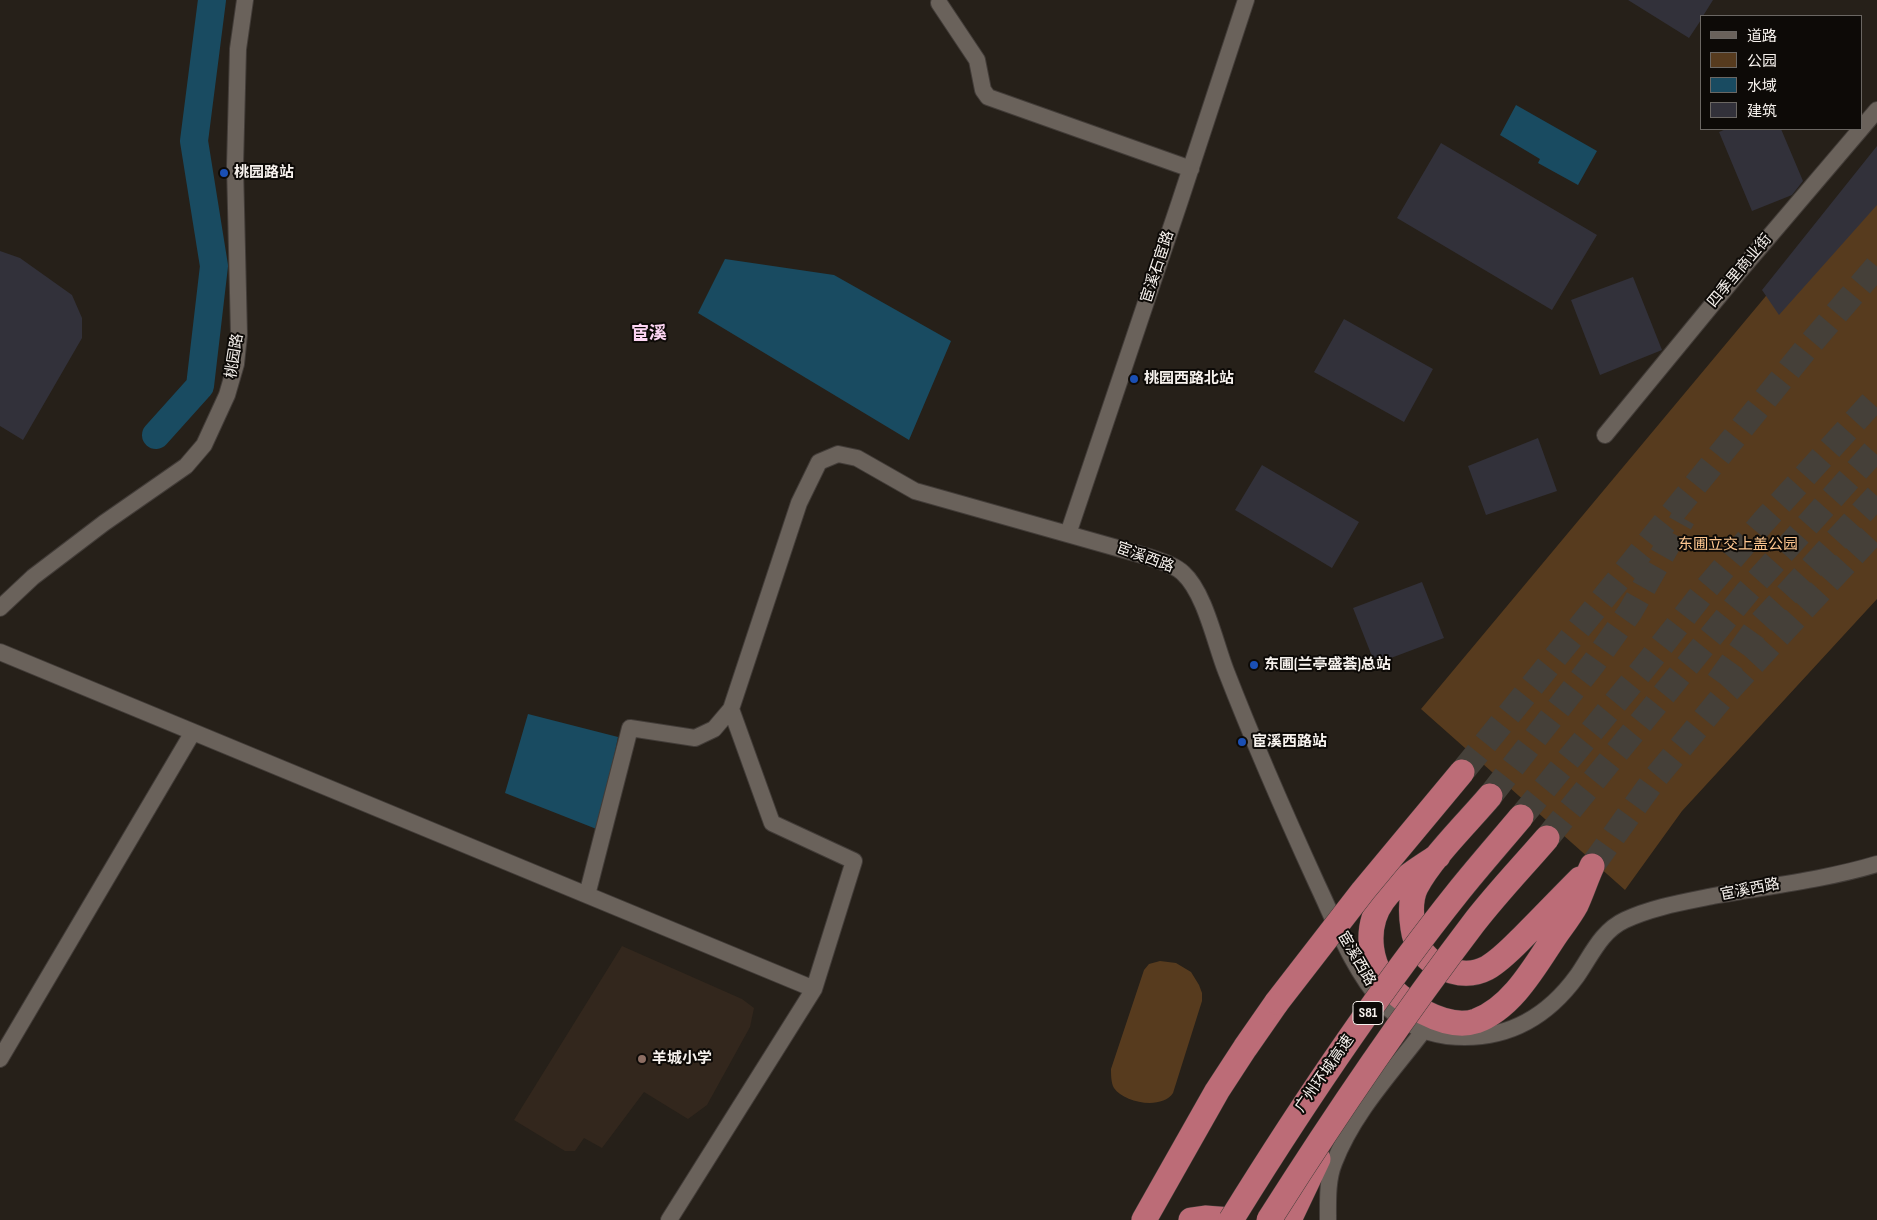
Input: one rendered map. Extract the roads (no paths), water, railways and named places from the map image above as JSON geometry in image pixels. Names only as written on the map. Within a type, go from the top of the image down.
[{"type":"highway","points":[[1144,1220],[1217,1091],[1277,1002],[1363,891],[1462,772]]},
{"type":"highway","points":[[1438,856],[1404,879],[1388,895],[1374,918],[1371,935],[1372,957],[1382,977],[1400,997],[1422,1012],[1460,1024],[1476,1021],[1493,1012],[1511,996],[1528,975],[1575,906],[1592,866],[1507,953],[1487,968],[1474,973],[1453,973],[1434,964],[1423,954],[1414,936],[1412,905],[1415,888],[1438,856],[1490,796]]},
{"type":"highway","name":"广州环城高速","points":[[1231,1220],[1298,1114],[1361,1023],[1457,893],[1521,816]]},
{"type":"highway","name":"S81","points":[[1269,1220],[1393,1033],[1474,923],[1547,838]]},
{"type":"highway","points":[[1289,1220],[1343,1106]]},
{"type":"highway","points":[[1191,1220],[1204,1218],[1231,1220]]},
{"type":"street","name":"桃园路","points":[[0,608],[33,577],[104,523],[186,466],[204,444],[228,395],[236,364],[239,336],[235,166],[238,49],[245,0]]},
{"type":"street","name":"宦溪石宦路","points":[[1068,534],[1246,0]]},
{"type":"street","points":[[939,3],[977,60],[983,90],[988,97],[1191,169]]},
{"type":"street","name":"四季里商业街","points":[[1862,127],[1877,110]]},
{"type":"street","name":"四季里商业街","points":[[1604,434],[1738,272],[1860,130]]},
{"type":"street","name":"宦溪西路","points":[[732,709],[798,503],[819,462],[838,454],[856,458],[915,491],[1165,562],[1183,572],[1202,602],[1224,667],[1253,741],[1345,944],[1366,982],[1382,1002],[1392,1012],[1413,1026],[1448,1036],[1496,1034],[1519,1026],[1539,1015],[1556,1001],[1577,976],[1602,938],[1612,927],[1647,912],[1683,902],[1833,875],[1877,864]]},
{"type":"street","points":[[0,652],[814,989]]},
{"type":"street","points":[[587,895],[630,728],[695,738],[714,729],[732,709],[772,823],[854,861],[814,989],[669,1220]]},
{"type":"street","points":[[0,1059],[193,732]]},
{"type":"street","points":[[1328,1220],[1328,1193],[1333,1164],[1353,1123],[1424,1030]]},
{"type":"water","points":[[1516,105],[1597,151],[1578,185],[1538,163],[1540,159],[1500,135]]},
{"type":"water","points":[[725,259],[834,275],[951,341],[909,440],[698,313]]},
{"type":"water","points":[[528,714],[618,737],[599,830],[505,793]]},
{"type":"waterway","points":[[156,435],[200,386],[214,266],[194,141],[212,0]]},
{"type":"tunnel","points":[[1462,772],[1806,349],[1877,266]]},
{"type":"tunnel","points":[[1521,817],[1706,589],[1763,522],[1877,397]]},
{"type":"tunnel","points":[[1547,838],[1748,591],[1877,448]]},
{"type":"tunnel","points":[[1718,682],[1758,626],[1877,496]]},
{"type":"tunnel","points":[[1490,796],[1593,664],[1630,612],[1683,518]]},
{"type":"tunnel","points":[[1592,866],[1656,777],[1725,694],[1877,529]]},
{"type":"place","name":"桃园路站","points":[[224,173]]},
{"type":"place","name":"桃园西路北站","points":[[1134,379]]},
{"type":"place","name":"东圃(兰亭盛荟)总站","points":[[1254,665]]},
{"type":"place","name":"宦溪西路站","points":[[1242,742]]},
{"type":"place","name":"羊城小学","points":[[642,1059]]},
{"type":"district","name":"宦溪","points":[[649,334]]},
{"type":"park label","name":"东圃立交上盖公园","points":[[1738,545]]}]
